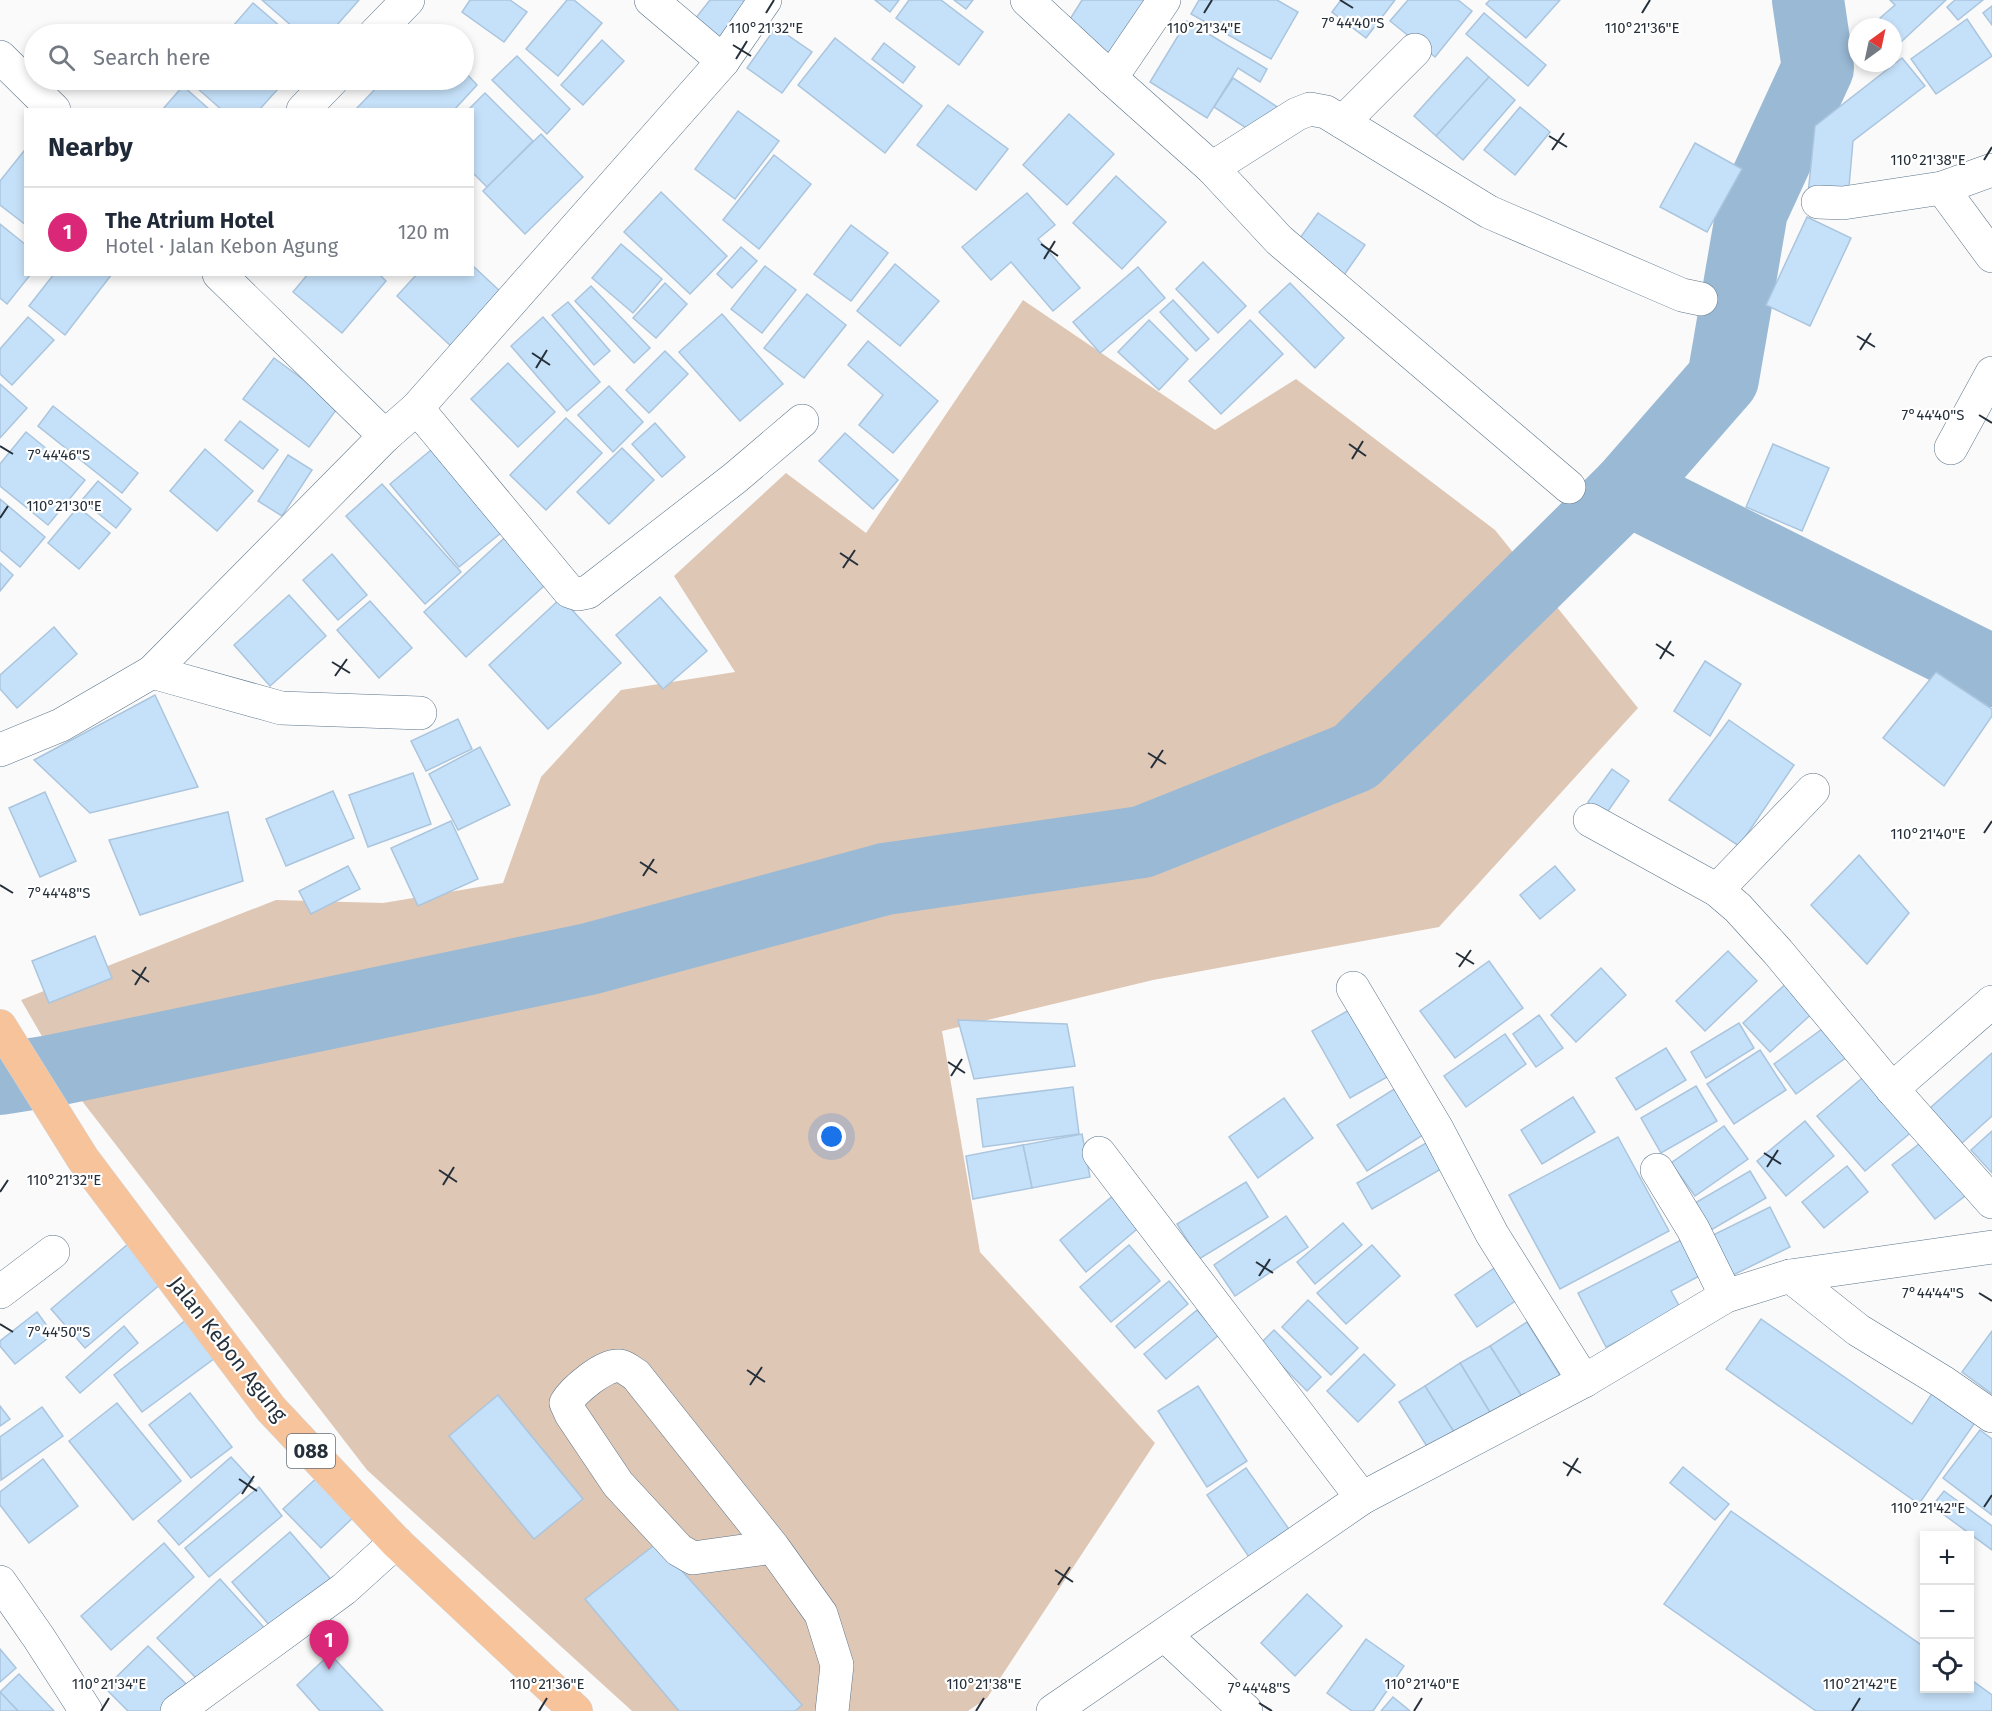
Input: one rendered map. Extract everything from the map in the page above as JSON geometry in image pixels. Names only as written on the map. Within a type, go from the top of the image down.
[{"type":"main road","name":"Jalan Kebon Agung","points":[[0,1026],[83,1159],[271,1409],[396,1542],[576,1711]]},
{"type":"street","points":[[385,24],[408,0]]},
{"type":"street","points":[[651,0],[723,61]]},
{"type":"street","points":[[0,750],[62,725],[152,672],[385,436],[417,408],[723,61],[765,0]]},
{"type":"street","points":[[1027,0],[1212,168],[1279,240],[1569,487]]},
{"type":"street","points":[[1111,78],[1164,0]]},
{"type":"street","points":[[1343,122],[1415,50]]},
{"type":"street","points":[[0,57],[24,81]]},
{"type":"street","points":[[34,90],[52,108]]},
{"type":"street","points":[[305,108],[322,90]]},
{"type":"street","points":[[1212,168],[1297,114],[1310,109],[1326,112],[1489,212],[1682,294],[1701,299]]},
{"type":"street","points":[[1818,202],[1843,203],[1942,188],[1992,170]]},
{"type":"street","points":[[1942,188],[1992,256]]},
{"type":"street","points":[[221,276],[385,436]]},
{"type":"street","points":[[1951,448],[1992,373]]},
{"type":"street","points":[[417,408],[569,591],[578,594],[588,592],[598,585],[735,478],[802,421]]},
{"type":"street","points":[[152,672],[281,708],[420,713]]},
{"type":"street","points":[[1717,890],[1813,790]]},
{"type":"street","points":[[1590,820],[1717,890],[1738,908],[1778,952],[1892,1089],[1990,1197]]},
{"type":"street","points":[[1353,988],[1437,1129],[1492,1234],[1584,1382]]},
{"type":"street","points":[[1892,1089],[1992,1002]]},
{"type":"street","points":[[1100,1153],[1362,1498]]},
{"type":"street","points":[[1657,1170],[1693,1228],[1726,1296]]},
{"type":"street","points":[[1053,1711],[1362,1498],[1584,1382],[1726,1296],[1790,1276],[1992,1247]]},
{"type":"street","points":[[0,1292],[53,1252]]},
{"type":"street","points":[[1790,1276],[1858,1330],[1943,1382],[1992,1416]]},
{"type":"street","points":[[772,1547],[693,1558],[679,1550],[618,1484],[571,1414],[566,1403],[572,1393],[607,1367],[620,1366],[636,1375],[772,1547],[821,1614],[837,1665],[832,1711]]},
{"type":"street","points":[[177,1711],[344,1589],[396,1542]]},
{"type":"street","points":[[0,1582],[86,1711]]},
{"type":"street","points":[[1165,1635],[1246,1711]]},
{"type":"shaded area","points":[[1023,300],[1215,430],[1296,379],[1495,530],[1638,708],[1439,927],[1153,980],[942,1031],[980,1252],[1155,1443],[987,1698],[968,1711],[632,1711],[367,1470],[72,1088],[21,1000],[276,900],[383,903],[503,883],[541,777],[621,690],[735,672],[674,576],[786,473],[866,533]]},
{"type":"shaded area","points":[[0,1026],[38,1087],[0,1098]]},
{"type":"building","points":[[262,0],[359,0],[338,24],[290,24]]},
{"type":"building","points":[[470,0],[510,0],[527,12],[504,42],[462,12]]},
{"type":"building","points":[[567,0],[574,0],[602,23],[558,76],[526,49]]},
{"type":"building","points":[[710,0],[762,0],[724,49],[691,24]]},
{"type":"building","points":[[875,0],[899,0],[890,12]]},
{"type":"building","points":[[909,0],[941,0],[983,32],[959,65],[896,18]]},
{"type":"building","points":[[954,0],[973,0],[966,9]]},
{"type":"building","points":[[1082,0],[1158,0],[1120,61],[1065,27]]},
{"type":"building","points":[[1199,0],[1277,0],[1298,12],[1271,59],[1191,14]]},
{"type":"building","points":[[1341,0],[1395,0],[1366,38],[1332,12]]},
{"type":"building","points":[[1408,0],[1458,0],[1472,11],[1435,57],[1390,21]]},
{"type":"building","points":[[1490,0],[1560,0],[1526,38],[1486,4]]},
{"type":"building","points":[[1890,0],[1946,0],[1902,41],[1902,18],[1880,18],[1895,5]]},
{"type":"building","points":[[1955,0],[1983,0],[1958,20],[1947,7]]},
{"type":"building","points":[[253,3],[277,24],[235,24]]},
{"type":"building","points":[[1992,6],[1992,25],[1983,13]]},
{"type":"building","points":[[1484,13],[1546,65],[1528,86],[1466,34]]},
{"type":"building","points":[[1967,19],[1992,56],[1936,94],[1911,59]]},
{"type":"building","points":[[1187,21],[1267,69],[1260,82],[1238,68],[1207,118],[1150,82]]},
{"type":"building","points":[[776,27],[812,52],[782,93],[747,68]]},
{"type":"building","points":[[835,38],[922,106],[885,153],[798,85]]},
{"type":"building","points":[[602,40],[624,61],[583,105],[561,85]]},
{"type":"building","points":[[884,43],[915,67],[903,83],[872,59]]},
{"type":"building","points":[[517,56],[570,109],[547,134],[492,80]]},
{"type":"building","points":[[1467,57],[1489,77],[1436,136],[1414,116]]},
{"type":"building","points":[[1902,58],[1925,86],[1853,141],[1848,198],[1808,194],[1815,126],[1884,72],[1902,72]]},
{"type":"building","points":[[1489,77],[1515,100],[1463,160],[1436,136]]},
{"type":"building","points":[[1233,78],[1279,108],[1260,137],[1214,107]]},
{"type":"building","points":[[180,90],[188,90],[208,108],[164,108]]},
{"type":"building","points":[[199,90],[277,90],[261,108],[220,108]]},
{"type":"building","points":[[374,90],[472,90],[456,108],[357,108]]},
{"type":"building","points":[[485,93],[533,141],[487,187],[474,174],[474,108],[470,108]]},
{"type":"building","points":[[948,105],[1008,149],[976,190],[917,145]]},
{"type":"building","points":[[1520,107],[1550,132],[1515,175],[1484,150]]},
{"type":"building","points":[[738,111],[779,141],[735,199],[695,169]]},
{"type":"building","points":[[1069,114],[1114,154],[1067,205],[1023,165]]},
{"type":"building","points":[[541,134],[583,177],[525,234],[483,191]]},
{"type":"building","points":[[1695,143],[1742,169],[1707,232],[1660,207]]},
{"type":"building","points":[[24,151],[24,223],[0,205],[0,181]]},
{"type":"building","points":[[774,155],[811,184],[759,249],[723,220]]},
{"type":"building","points":[[1116,176],[1166,222],[1122,269],[1073,223]]},
{"type":"building","points":[[661,192],[727,256],[690,294],[624,232]]},
{"type":"building","points":[[1027,193],[1055,225],[1038,239],[1080,288],[1053,311],[1011,262],[991,280],[962,247]]},
{"type":"building","points":[[1318,213],[1365,245],[1342,278],[1295,245]]},
{"type":"building","points":[[1807,217],[1851,238],[1810,326],[1766,305]]},
{"type":"building","points":[[0,224],[24,243],[24,276],[29,276],[7,304],[0,298]]},
{"type":"building","points":[[851,225],[888,253],[851,301],[814,274]]},
{"type":"building","points":[[621,244],[662,279],[633,313],[592,278]]},
{"type":"building","points":[[741,247],[757,261],[732,288],[717,274]]},
{"type":"building","points":[[1203,262],[1246,306],[1218,333],[1176,289]]},
{"type":"building","points":[[895,264],[939,301],[900,346],[857,311]]},
{"type":"building","points":[[765,266],[796,290],[762,333],[731,309]]},
{"type":"building","points":[[474,267],[503,294],[453,348],[397,296],[415,276],[474,276]]},
{"type":"building","points":[[1138,267],[1165,298],[1100,353],[1073,322]]},
{"type":"building","points":[[52,276],[110,276],[65,335],[29,306]]},
{"type":"building","points":[[306,276],[381,276],[386,281],[342,333],[293,292]]},
{"type":"building","points":[[665,283],[687,304],[656,338],[633,318]]},
{"type":"building","points":[[1290,283],[1344,338],[1315,368],[1259,312]]},
{"type":"building","points":[[591,286],[650,348],[634,363],[575,301]]},
{"type":"building","points":[[807,294],[846,325],[804,378],[764,348]]},
{"type":"building","points":[[1173,300],[1209,339],[1196,351],[1160,312]]},
{"type":"building","points":[[568,302],[610,351],[594,365],[552,315]]},
{"type":"building","points":[[722,314],[783,384],[740,421],[679,352]]},
{"type":"building","points":[[28,317],[54,340],[12,385],[0,374],[0,349]]},
{"type":"building","points":[[543,317],[600,382],[567,411],[511,346]]},
{"type":"building","points":[[1149,320],[1188,359],[1159,390],[1118,352]]},
{"type":"building","points":[[1250,320],[1283,354],[1221,414],[1189,381]]},
{"type":"building","points":[[868,341],[938,401],[893,453],[859,425],[883,395],[848,365]]},
{"type":"building","points":[[665,351],[688,374],[649,413],[626,390]]},
{"type":"building","points":[[274,358],[339,406],[309,447],[243,399]]},
{"type":"building","points":[[508,363],[555,412],[518,447],[471,399]]},
{"type":"building","points":[[0,384],[27,408],[0,438]]},
{"type":"building","points":[[609,386],[643,422],[613,452],[578,415]]},
{"type":"building","points":[[53,406],[138,473],[122,493],[38,426]]},
{"type":"building","points":[[566,418],[602,453],[546,510],[510,475]]},
{"type":"building","points":[[240,421],[278,450],[263,469],[225,440]]},
{"type":"building","points":[[655,423],[685,457],[662,477],[632,444]]},
{"type":"building","points":[[26,432],[85,480],[48,525],[0,486],[0,464]]},
{"type":"building","points":[[845,433],[898,480],[873,509],[819,461]]},
{"type":"building","points":[[1773,444],[1829,468],[1802,531],[1746,507]]},
{"type":"building","points":[[622,448],[654,480],[609,524],[577,492]]},
{"type":"building","points":[[205,449],[253,491],[217,531],[170,491]]},
{"type":"building","points":[[431,450],[501,533],[459,567],[390,484]]},
{"type":"building","points":[[288,455],[312,470],[282,516],[258,501]]},
{"type":"building","points":[[98,481],[131,509],[116,528],[82,500]]},
{"type":"building","points":[[382,484],[461,572],[425,604],[346,516]]},
{"type":"building","points":[[0,499],[45,537],[20,567],[0,550]]},
{"type":"building","points":[[78,507],[110,533],[79,569],[48,543]]},
{"type":"building","points":[[513,530],[555,576],[466,657],[424,612]]},
{"type":"building","points":[[332,554],[367,595],[338,620],[303,580]]},
{"type":"building","points":[[0,563],[13,575],[0,591]]},
{"type":"building","points":[[289,595],[326,636],[270,686],[234,645]]},
{"type":"building","points":[[660,597],[707,651],[663,689],[616,635]]},
{"type":"building","points":[[561,598],[621,663],[548,729],[489,665]]},
{"type":"building","points":[[370,601],[412,648],[379,678],[337,630]]},
{"type":"building","points":[[54,627],[77,654],[17,708],[0,689],[0,675]]},
{"type":"building","points":[[1705,661],[1741,684],[1710,736],[1674,711]]},
{"type":"building","points":[[1936,672],[1992,709],[1992,716],[1944,786],[1883,738]]},
{"type":"building","points":[[155,695],[198,787],[90,813],[34,760]]},
{"type":"building","points":[[458,719],[472,749],[426,771],[411,741]]},
{"type":"building","points":[[1729,720],[1794,765],[1739,846],[1669,800]]},
{"type":"building","points":[[480,747],[510,805],[458,830],[429,774]]},
{"type":"building","points":[[1612,769],[1629,781],[1606,814],[1588,802]]},
{"type":"building","points":[[413,773],[431,824],[368,847],[349,795]]},
{"type":"building","points":[[333,791],[354,838],[286,866],[266,819]]},
{"type":"building","points":[[45,792],[76,861],[40,877],[9,808]]},
{"type":"building","points":[[228,812],[243,881],[140,915],[109,840]]},
{"type":"building","points":[[451,821],[478,879],[418,906],[391,848]]},
{"type":"building","points":[[1859,855],[1909,913],[1867,964],[1811,905]]},
{"type":"building","points":[[348,866],[360,889],[311,914],[299,891]]},
{"type":"building","points":[[1555,866],[1575,890],[1540,919],[1520,895]]},
{"type":"building","points":[[95,936],[112,978],[49,1003],[32,961]]},
{"type":"building","points":[[1728,951],[1757,981],[1705,1031],[1676,1001]]},
{"type":"building","points":[[1489,961],[1523,1008],[1455,1058],[1420,1011]]},
{"type":"building","points":[[1601,968],[1626,995],[1576,1042],[1551,1015]]},
{"type":"building","points":[[1791,979],[1818,1008],[1770,1052],[1743,1023]]},
{"type":"building","points":[[1358,1005],[1396,1072],[1350,1098],[1312,1031]]},
{"type":"building","points":[[1539,1015],[1563,1048],[1536,1067],[1513,1034]]},
{"type":"building","points":[[958,1020],[1067,1024],[1075,1066],[974,1079]]},
{"type":"building","points":[[1739,1023],[1754,1048],[1706,1078],[1691,1052]]},
{"type":"building","points":[[1829,1024],[1851,1054],[1796,1094],[1774,1064]]},
{"type":"building","points":[[1505,1034],[1526,1064],[1466,1107],[1444,1076]]},
{"type":"building","points":[[1666,1048],[1686,1080],[1636,1110],[1616,1078]]},
{"type":"building","points":[[1760,1050],[1786,1090],[1734,1124],[1707,1084]]},
{"type":"building","points":[[1992,1053],[1992,1116],[1962,1143],[1930,1108]]},
{"type":"building","points":[[1867,1074],[1914,1130],[1865,1171],[1817,1116]]},
{"type":"building","points":[[1399,1086],[1429,1131],[1367,1171],[1337,1125]]},
{"type":"building","points":[[1696,1086],[1717,1121],[1661,1153],[1641,1118]]},
{"type":"building","points":[[1073,1087],[1079,1134],[983,1147],[977,1099]]},
{"type":"building","points":[[1573,1097],[1595,1132],[1542,1164],[1521,1130]]},
{"type":"building","points":[[1284,1098],[1313,1138],[1258,1178],[1229,1137]]},
{"type":"building","points":[[1805,1121],[1834,1156],[1786,1196],[1757,1161]]},
{"type":"building","points":[[1724,1126],[1748,1159],[1695,1196],[1671,1163]]},
{"type":"building","points":[[1992,1131],[1992,1173],[1971,1150]]},
{"type":"building","points":[[1082,1134],[1090,1177],[1032,1188],[1023,1145]]},
{"type":"building","points":[[1618,1137],[1669,1231],[1560,1289],[1509,1195]]},
{"type":"building","points":[[1433,1139],[1448,1165],[1372,1209],[1357,1183]]},
{"type":"building","points":[[1923,1141],[1965,1196],[1935,1219],[1892,1165]]},
{"type":"building","points":[[1023,1145],[1032,1188],[973,1199],[966,1156]]},
{"type":"building","points":[[1847,1166],[1868,1192],[1824,1228],[1802,1202]]},
{"type":"building","points":[[1750,1171],[1766,1198],[1711,1230],[1695,1203]]},
{"type":"building","points":[[1246,1182],[1268,1217],[1199,1259],[1177,1224]]},
{"type":"building","points":[[1115,1194],[1142,1225],[1086,1272],[1060,1240]]},
{"type":"building","points":[[1770,1207],[1790,1247],[1729,1277],[1709,1237]]},
{"type":"building","points":[[1286,1216],[1308,1247],[1235,1296],[1214,1265]]},
{"type":"building","points":[[1343,1223],[1362,1245],[1315,1284],[1297,1262]]},
{"type":"building","points":[[1687,1237],[1705,1273],[1671,1291],[1681,1309],[1606,1347],[1578,1293]]},
{"type":"building","points":[[128,1244],[162,1283],[85,1348],[51,1309]]},
{"type":"building","points":[[1129,1245],[1160,1281],[1111,1322],[1080,1287]]},
{"type":"building","points":[[1372,1245],[1400,1276],[1346,1324],[1317,1293]]},
{"type":"building","points":[[1503,1262],[1524,1295],[1477,1327],[1455,1295]]},
{"type":"building","points":[[1169,1281],[1188,1304],[1135,1348],[1116,1326]]},
{"type":"building","points":[[1308,1300],[1358,1348],[1331,1375],[1282,1327]]},
{"type":"building","points":[[1197,1310],[1219,1335],[1166,1379],[1144,1354]]},
{"type":"building","points":[[37,1312],[53,1334],[15,1364],[0,1346],[0,1341]]},
{"type":"building","points":[[190,1317],[219,1355],[142,1412],[114,1375]]},
{"type":"building","points":[[1761,1319],[1912,1424],[1933,1392],[1976,1421],[1919,1504],[1726,1369]]},
{"type":"building","points":[[1527,1322],[1561,1377],[1524,1400],[1490,1346]]},
{"type":"building","points":[[124,1326],[138,1343],[80,1393],[66,1377]]},
{"type":"building","points":[[1274,1330],[1321,1377],[1307,1391],[1260,1344]]},
{"type":"building","points":[[1992,1331],[1992,1394],[1962,1372]]},
{"type":"building","points":[[1490,1346],[1524,1400],[1494,1419],[1460,1363]]},
{"type":"building","points":[[1364,1354],[1395,1385],[1358,1422],[1327,1391]]},
{"type":"building","points":[[1460,1363],[1494,1419],[1459,1440],[1425,1386]]},
{"type":"building","points":[[1198,1386],[1247,1461],[1207,1487],[1158,1411]]},
{"type":"building","points":[[1425,1386],[1459,1440],[1433,1456],[1399,1402]]},
{"type":"building","points":[[190,1393],[232,1447],[191,1478],[149,1425]]},
{"type":"building","points":[[498,1395],[583,1499],[534,1539],[449,1436]]},
{"type":"building","points":[[117,1403],[181,1481],[133,1520],[69,1441]]},
{"type":"building","points":[[0,1406],[10,1419],[0,1426]]},
{"type":"building","points":[[42,1407],[63,1436],[1,1480],[0,1437]]},
{"type":"building","points":[[1980,1430],[1992,1439],[1992,1515],[1943,1478]]},
{"type":"building","points":[[231,1457],[253,1481],[179,1545],[158,1521]]},
{"type":"building","points":[[43,1459],[78,1506],[29,1543],[0,1505],[0,1492]]},
{"type":"building","points":[[1683,1467],[1729,1504],[1715,1520],[1670,1483]]},
{"type":"building","points":[[1246,1468],[1293,1535],[1253,1563],[1207,1495]]},
{"type":"building","points":[[322,1473],[359,1512],[321,1548],[283,1509]]},
{"type":"building","points":[[259,1487],[282,1516],[209,1577],[185,1548]]},
{"type":"building","points":[[1944,1491],[1992,1526],[1992,1550],[1974,1537],[1974,1531],[1966,1531],[1932,1506]]},
{"type":"building","points":[[1731,1511],[1920,1644],[1920,1693],[1974,1693],[1974,1682],[1992,1695],[1992,1711],[1816,1711],[1664,1604]]},
{"type":"building","points":[[290,1532],[335,1584],[277,1634],[232,1582]]},
{"type":"building","points":[[164,1543],[194,1577],[111,1650],[81,1616]]},
{"type":"building","points":[[657,1543],[802,1705],[795,1711],[679,1711],[585,1599]]},
{"type":"building","points":[[220,1579],[269,1633],[197,1679],[157,1638]]},
{"type":"building","points":[[1307,1594],[1342,1626],[1295,1676],[1261,1643]]},
{"type":"building","points":[[1366,1639],[1404,1666],[1373,1711],[1352,1711],[1327,1693]]},
{"type":"building","points":[[148,1646],[192,1690],[160,1711],[128,1711],[105,1688]]},
{"type":"building","points":[[0,1649],[16,1668],[0,1682]]},
{"type":"building","points":[[330,1654],[383,1711],[320,1711],[297,1685]]},
{"type":"building","points":[[19,1674],[54,1711],[18,1711],[0,1692]]},
{"type":"building","points":[[0,1692],[18,1711],[0,1711]]},
{"type":"building","points":[[1393,1697],[1410,1711],[1381,1711]]},
{"type":"waterway","points":[[1627,489],[1723,379],[1752,211],[1818,68],[1808,0]]},
{"type":"waterway","points":[[0,1079],[51,1071],[589,959],[885,879],[1142,842],[1355,757],[1627,489],[1992,671]]},
{"type":"place","name":"The Atrium Hotel","points":[[329,1670]]}]
